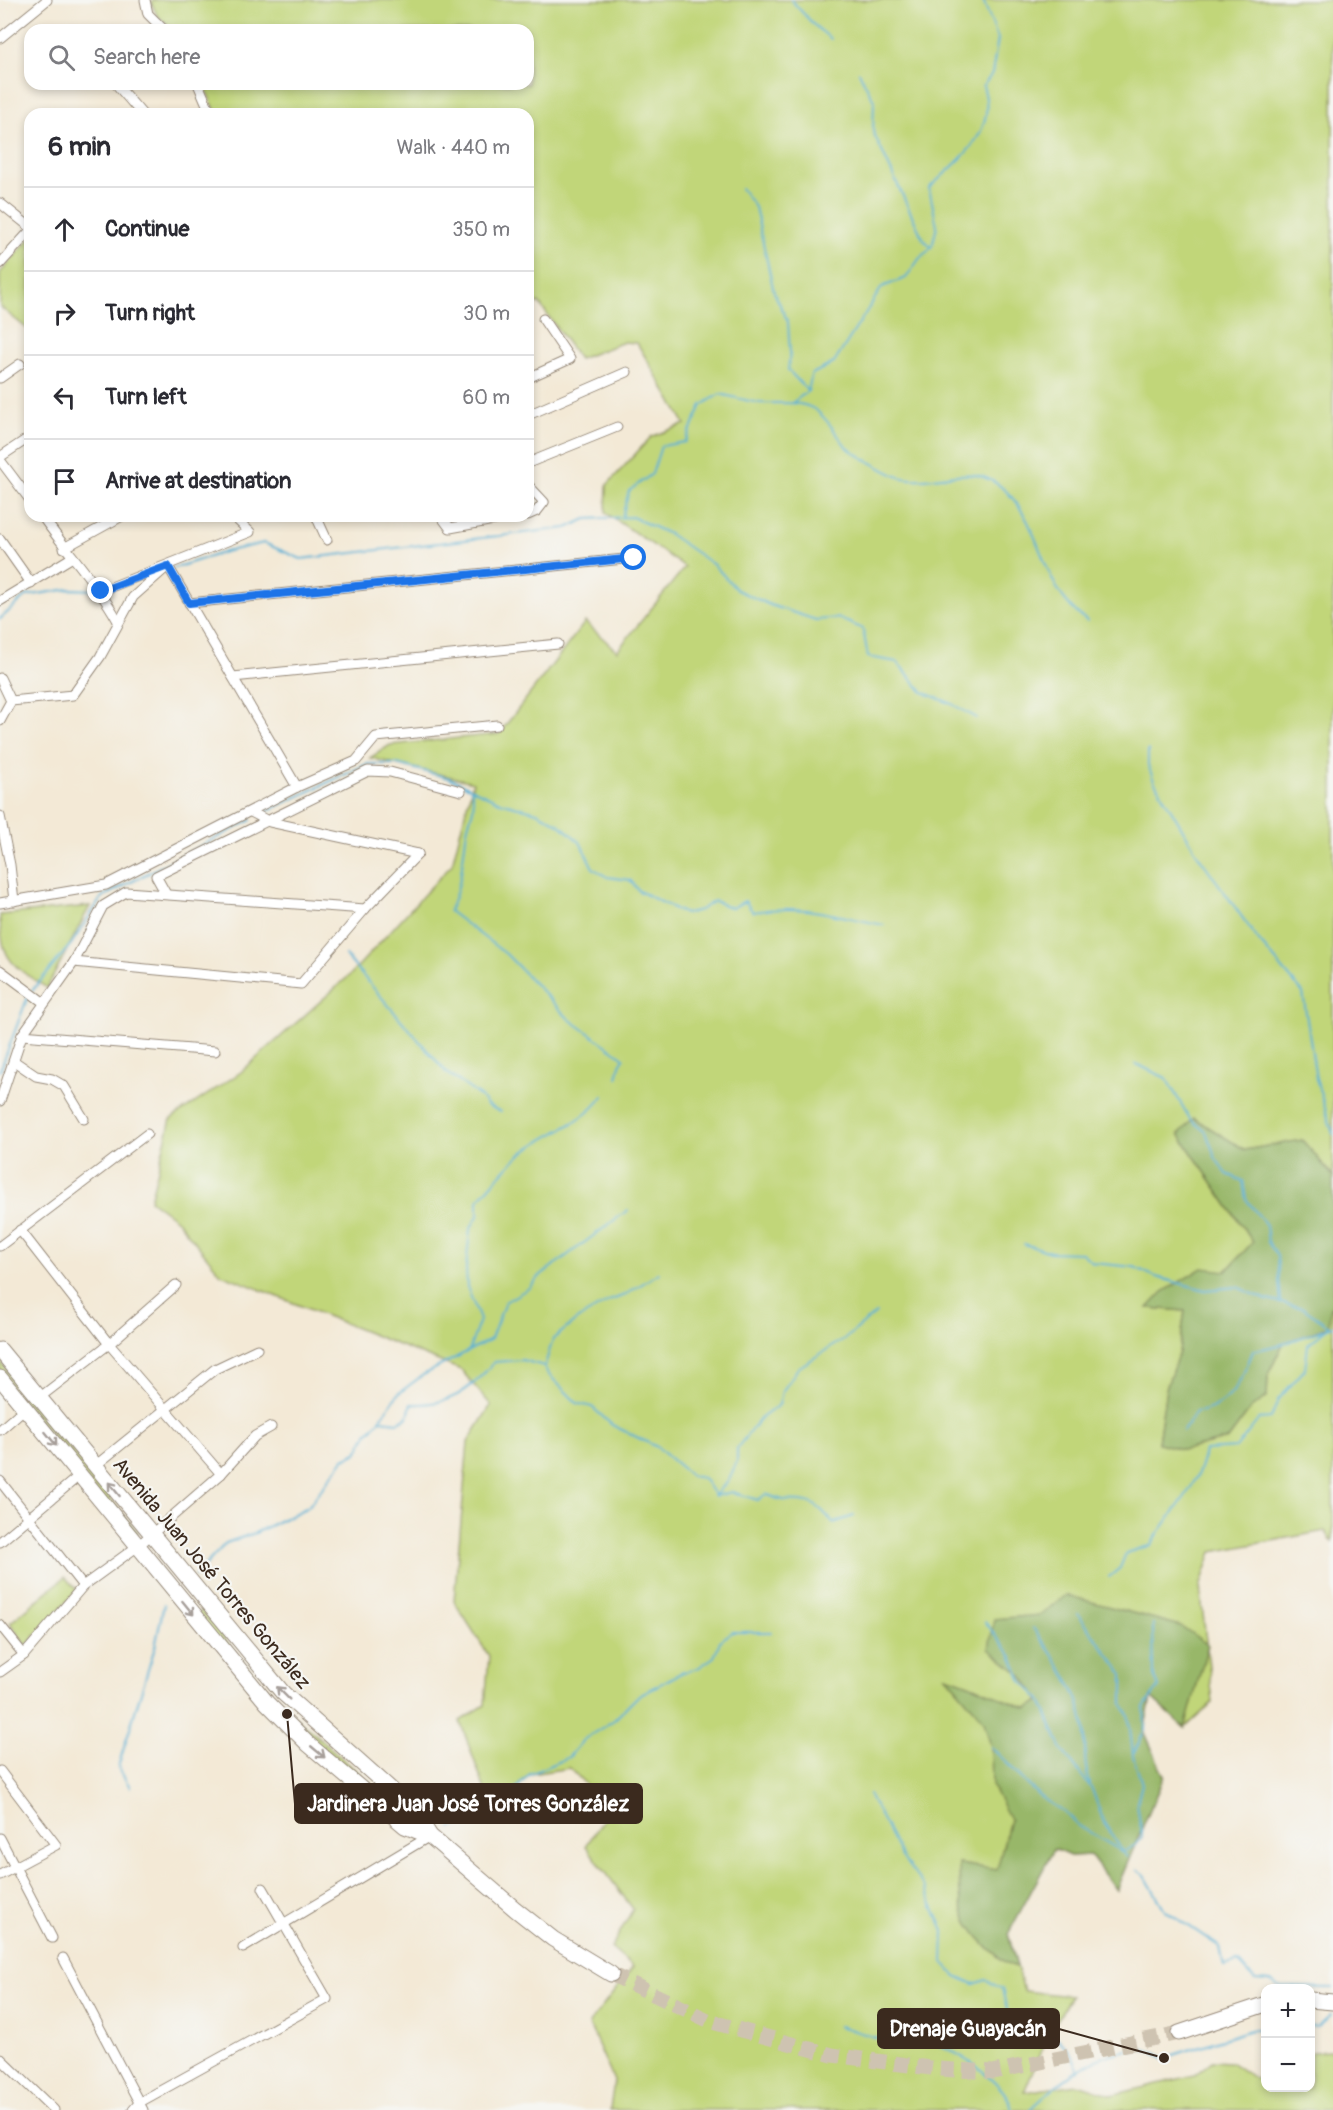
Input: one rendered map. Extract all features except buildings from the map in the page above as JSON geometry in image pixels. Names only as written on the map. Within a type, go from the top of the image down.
[{"type":"main road","name":"Avenida Juan José Torres González","points":[[0,1350],[283,1693],[414,1810],[430,1836]]},
{"type":"main road","name":"Avenida Juan José Torres González","points":[[0,1378],[242,1675],[309,1744],[405,1826],[430,1836],[553,1939],[612,1974]]},
{"type":"main road","points":[[165,1580],[179,1568]]},
{"type":"main road","points":[[1315,2000],[1333,2002]]},
{"type":"main road","points":[[1179,2033],[1261,2006]]},
{"type":"street","points":[[0,38],[47,0]]},
{"type":"street","points":[[145,0],[148,14],[158,24]]},
{"type":"street","points":[[121,90],[137,108]]},
{"type":"street","points":[[201,90],[208,108]]},
{"type":"street","points":[[0,203],[24,224]]},
{"type":"street","points":[[0,264],[24,236]]},
{"type":"street","points":[[534,375],[570,360],[543,319]]},
{"type":"street","points":[[0,378],[20,364]]},
{"type":"street","points":[[534,412],[627,372]]},
{"type":"street","points":[[534,461],[617,427]]},
{"type":"street","points":[[24,441],[0,459],[24,492]]},
{"type":"street","points":[[534,491],[544,502],[534,512]]},
{"type":"street","points":[[46,522],[71,558],[101,591],[118,621]]},
{"type":"street","points":[[64,548],[111,522]]},
{"type":"street","points":[[101,591],[250,532],[239,522]]},
{"type":"street","points":[[319,522],[327,540]]},
{"type":"street","points":[[446,522],[450,528],[484,522]]},
{"type":"street","points":[[0,539],[31,583]]},
{"type":"street","points":[[0,602],[71,558]]},
{"type":"street","points":[[189,603],[634,558]]},
{"type":"street","points":[[168,566],[297,787]]},
{"type":"street","points":[[11,701],[73,695],[100,657],[118,621],[134,597],[168,566]]},
{"type":"street","points":[[233,677],[558,644]]},
{"type":"street","points":[[0,678],[11,701]]},
{"type":"street","points":[[0,722],[11,701]]},
{"type":"street","points":[[0,903],[106,885],[297,787],[356,761],[376,737],[497,725]]},
{"type":"street","points":[[166,894],[156,876],[368,771],[390,772],[461,791]]},
{"type":"street","points":[[74,962],[301,984],[365,909],[418,854],[268,821],[251,812]]},
{"type":"street","points":[[0,816],[10,865],[14,901]]},
{"type":"street","points":[[0,1101],[22,1035],[43,1002],[74,962],[103,906],[126,892],[365,909]]},
{"type":"street","points":[[0,970],[43,1002]]},
{"type":"street","points":[[22,1035],[215,1051]]},
{"type":"street","points":[[14,1061],[36,1076],[52,1079],[64,1086],[84,1119]]},
{"type":"street","points":[[0,1246],[147,1134]]},
{"type":"street","points":[[20,1230],[109,1344],[221,1474]]},
{"type":"street","points":[[39,1398],[109,1344],[176,1285]]},
{"type":"street","points":[[95,1466],[215,1370],[257,1349]]},
{"type":"street","points":[[0,1430],[25,1408]]},
{"type":"street","points":[[0,1672],[24,1655],[83,1586],[138,1546],[221,1474],[255,1436],[271,1428]]},
{"type":"street","points":[[0,1542],[80,1475]]},
{"type":"street","points":[[0,1481],[83,1586]]},
{"type":"street","points":[[0,1625],[24,1655]]},
{"type":"street","points":[[0,1772],[56,1845],[0,1875]]},
{"type":"street","points":[[243,1948],[430,1836]]},
{"type":"street","points":[[0,1838],[52,1938]]},
{"type":"street","points":[[63,1958],[139,2108],[327,1998],[263,1888]]},
{"type":"street","points":[[0,2058],[54,2110]]},
{"type":"green space","points":[[154,0],[1333,0],[1333,1176],[1302,1140],[1245,1150],[1179,1134],[1253,1242],[1226,1271],[1149,1308],[1185,1311],[1179,1352],[1166,1389],[1158,1443],[1184,1450],[1228,1439],[1251,1408],[1267,1397],[1268,1375],[1283,1344],[1296,1338],[1333,1307],[1333,1542],[1325,1531],[1212,1552],[1200,1587],[1213,1702],[1185,1728],[1151,1697],[1144,1731],[1164,1776],[1116,1890],[1090,1855],[1070,1856],[1054,1849],[1008,1934],[1024,1991],[1071,1996],[1045,2041],[1024,2092],[1078,2084],[1112,2095],[1195,2075],[1212,2061],[1230,2062],[1255,2079],[1261,2078],[1261,2092],[1315,2092],[1315,2052],[1333,2051],[1333,2110],[610,2110],[614,2081],[589,2024],[633,1967],[611,1948],[633,1909],[586,1846],[610,1810],[570,1768],[530,1774],[493,1812],[460,1721],[485,1705],[489,1656],[454,1601],[468,1442],[491,1405],[461,1370],[221,1274],[177,1220],[150,1200],[171,1119],[241,1072],[350,975],[452,864],[473,782],[370,758],[390,745],[499,734],[585,622],[617,651],[685,567],[606,513],[607,485],[651,437],[685,424],[637,343],[624,342],[579,359],[539,303],[534,303],[534,108],[214,108],[206,90],[534,90],[534,24],[167,24],[157,15],[151,2]]},
{"type":"green space","points":[[24,245],[24,326],[0,307],[0,273]]},
{"type":"green space","points":[[90,906],[47,988],[25,974],[10,960],[2,942],[0,915]]},
{"type":"green space","points":[[1194,1118],[1245,1150],[1302,1140],[1333,1176],[1333,1307],[1330,1307],[1329,1326],[1283,1344],[1268,1375],[1267,1397],[1251,1408],[1228,1439],[1184,1450],[1158,1443],[1166,1389],[1179,1352],[1185,1311],[1148,1308],[1163,1292],[1202,1268],[1226,1271],[1253,1242],[1179,1134]]},
{"type":"green space","points":[[0,1361],[138,1533],[133,1537],[0,1372]]},
{"type":"green space","points":[[65,1577],[77,1590],[26,1646],[10,1623]]},
{"type":"green space","points":[[1066,1595],[1181,1626],[1208,1645],[1185,1728],[1151,1697],[1144,1731],[1164,1776],[1116,1890],[1090,1855],[1070,1856],[1054,1849],[1008,1934],[1017,1967],[1002,1960],[986,1945],[971,1927],[961,1906],[959,1864],[997,1870],[1010,1819],[992,1786],[991,1747],[984,1721],[946,1676],[1028,1708],[1040,1701],[1022,1676],[989,1649],[994,1619],[1040,1615]]},
{"type":"green space","points":[[202,1610],[258,1680],[293,1715],[411,1819],[384,1803],[281,1713],[197,1615]]},
{"type":"waterway","points":[[791,0],[814,25],[831,39]]},
{"type":"waterway","points":[[792,403],[808,391],[812,374],[834,363],[882,287],[906,278],[919,259],[932,247],[937,226],[929,188],[973,144],[986,117],[987,102],[983,86],[992,74],[998,39],[983,0]]},
{"type":"waterway","points":[[859,72],[874,101],[873,132],[923,239],[930,246]]},
{"type":"waterway","points":[[741,188],[755,207],[774,292],[788,322],[790,353],[788,370],[808,391]]},
{"type":"waterway","points":[[622,517],[629,491],[652,474],[661,446],[685,442],[702,405],[720,394],[760,403],[802,404],[819,412],[847,447],[898,476],[917,479],[969,474],[982,476],[994,482],[1007,492],[1020,508],[1059,592],[1087,621]]},
{"type":"waterway","points":[[174,568],[228,551],[264,543],[301,559],[567,528],[586,519],[632,517],[669,534],[714,565],[737,590],[770,605],[816,620],[838,618],[863,629],[868,657],[897,662],[923,692],[977,718]]},
{"type":"waterway","points":[[0,619],[26,596],[69,589],[94,590]]},
{"type":"waterway","points":[[1148,750],[1148,765],[1154,781],[1198,855],[1259,941],[1303,993],[1316,1079],[1333,1134]]},
{"type":"waterway","points":[[265,812],[367,764],[397,764],[449,778],[500,802],[537,812],[559,824],[580,842],[593,868],[607,877],[630,880],[639,891],[685,914],[700,910],[714,901],[732,908],[745,901],[753,912],[804,910],[884,925]]},
{"type":"waterway","points":[[471,790],[473,810],[467,830],[460,881],[449,911],[506,954],[569,1019],[624,1058],[617,1078]]},
{"type":"waterway","points":[[32,991],[72,943],[102,897],[251,820]]},
{"type":"waterway","points":[[345,955],[446,1072],[481,1097],[487,1105],[501,1112]]},
{"type":"waterway","points":[[0,1071],[28,996]]},
{"type":"waterway","points":[[1136,1064],[1166,1078],[1190,1119],[1206,1132],[1216,1159],[1227,1174],[1243,1181],[1246,1199],[1266,1225],[1268,1242],[1277,1256],[1281,1302]]},
{"type":"waterway","points":[[469,1350],[480,1320],[467,1287],[466,1268],[470,1229],[478,1216],[478,1200],[520,1155],[575,1122],[595,1106],[603,1096]]},
{"type":"waterway","points":[[380,1419],[399,1393],[423,1375],[491,1339],[505,1302],[529,1288],[541,1275],[628,1210]]},
{"type":"waterway","points":[[1024,1244],[1050,1252],[1082,1253],[1093,1263],[1134,1267],[1156,1277],[1205,1290],[1237,1287],[1267,1300],[1303,1308],[1329,1326]]},
{"type":"waterway","points":[[545,1365],[553,1339],[578,1319],[609,1301],[625,1295],[659,1273]]},
{"type":"waterway","points":[[715,1495],[729,1480],[737,1461],[737,1448],[760,1419],[779,1405],[782,1392],[798,1368],[847,1337],[876,1313]]},
{"type":"waterway","points":[[1109,1577],[1120,1568],[1126,1553],[1151,1545],[1197,1477],[1205,1450],[1236,1448],[1259,1419],[1271,1418],[1278,1400],[1305,1369],[1308,1345],[1329,1326]]},
{"type":"waterway","points":[[1183,1431],[1196,1412],[1218,1405],[1226,1399],[1239,1382],[1253,1351],[1283,1344],[1333,1326]]},
{"type":"waterway","points":[[195,1576],[226,1543],[255,1533],[308,1507],[344,1459],[357,1453],[367,1434],[380,1420],[398,1422],[408,1417],[411,1404],[437,1402],[458,1395],[476,1381],[494,1362],[522,1360],[544,1366],[548,1374],[577,1403],[592,1407],[612,1425],[657,1447],[691,1476],[703,1478],[715,1496],[732,1492],[758,1500],[766,1494],[786,1500],[808,1502],[824,1512],[833,1523],[854,1516]]},
{"type":"waterway","points":[[130,1787],[118,1767],[155,1647],[164,1604]]},
{"type":"waterway","points":[[985,1622],[1011,1655],[1022,1681],[1041,1700],[1062,1750],[1092,1789],[1104,1823],[1123,1852],[1137,1844],[1142,1837],[1137,1803],[1142,1784],[1133,1756],[1129,1719],[1123,1704],[1123,1674],[1078,1614]]},
{"type":"waterway","points":[[1134,1753],[1145,1730],[1144,1707],[1159,1687],[1154,1675],[1153,1624]]},
{"type":"waterway","points":[[1033,1628],[1065,1674],[1077,1698],[1084,1725],[1085,1761],[1090,1784]]},
{"type":"waterway","points":[[451,1828],[493,1812],[530,1774],[569,1757],[583,1740],[614,1720],[639,1695],[681,1673],[698,1668],[714,1657],[720,1641],[732,1632],[771,1632]]},
{"type":"waterway","points":[[991,1747],[1039,1796],[1064,1812],[1079,1826],[1123,1852],[1127,1857]]},
{"type":"waterway","points":[[869,1794],[902,1857],[925,1888],[944,1931],[943,1962],[956,1976],[974,1984],[986,1980],[1002,1989],[1008,2014],[1028,2012],[1064,2045],[1079,2072]]},
{"type":"waterway","points":[[1138,1870],[1145,1876],[1165,1910],[1220,1947],[1224,1966],[1238,1962],[1255,1980],[1271,1981],[1281,1987],[1333,1988]]},
{"type":"waterway","points":[[1315,2027],[1331,2015]]},
{"type":"waterway","points":[[838,2026],[878,2038],[929,2042],[952,2051],[991,2078],[1001,2089],[1012,2110]]},
{"type":"waterway","points":[[1030,2110],[1067,2078],[1111,2054],[1143,2049],[1164,2058],[1254,2029],[1261,2029]]},
{"type":"tunnel","points":[[611,1974],[712,2022],[832,2055],[938,2069],[993,2072],[1179,2033]]},
{"type":"place","name":"Jardinera Juan José Torres González","points":[[287,1714]]},
{"type":"place","name":"Drenaje Guayacán","points":[[1164,2058]]},
{"type":"route","points":[[101,591],[168,566],[189,603],[634,558]]}]
